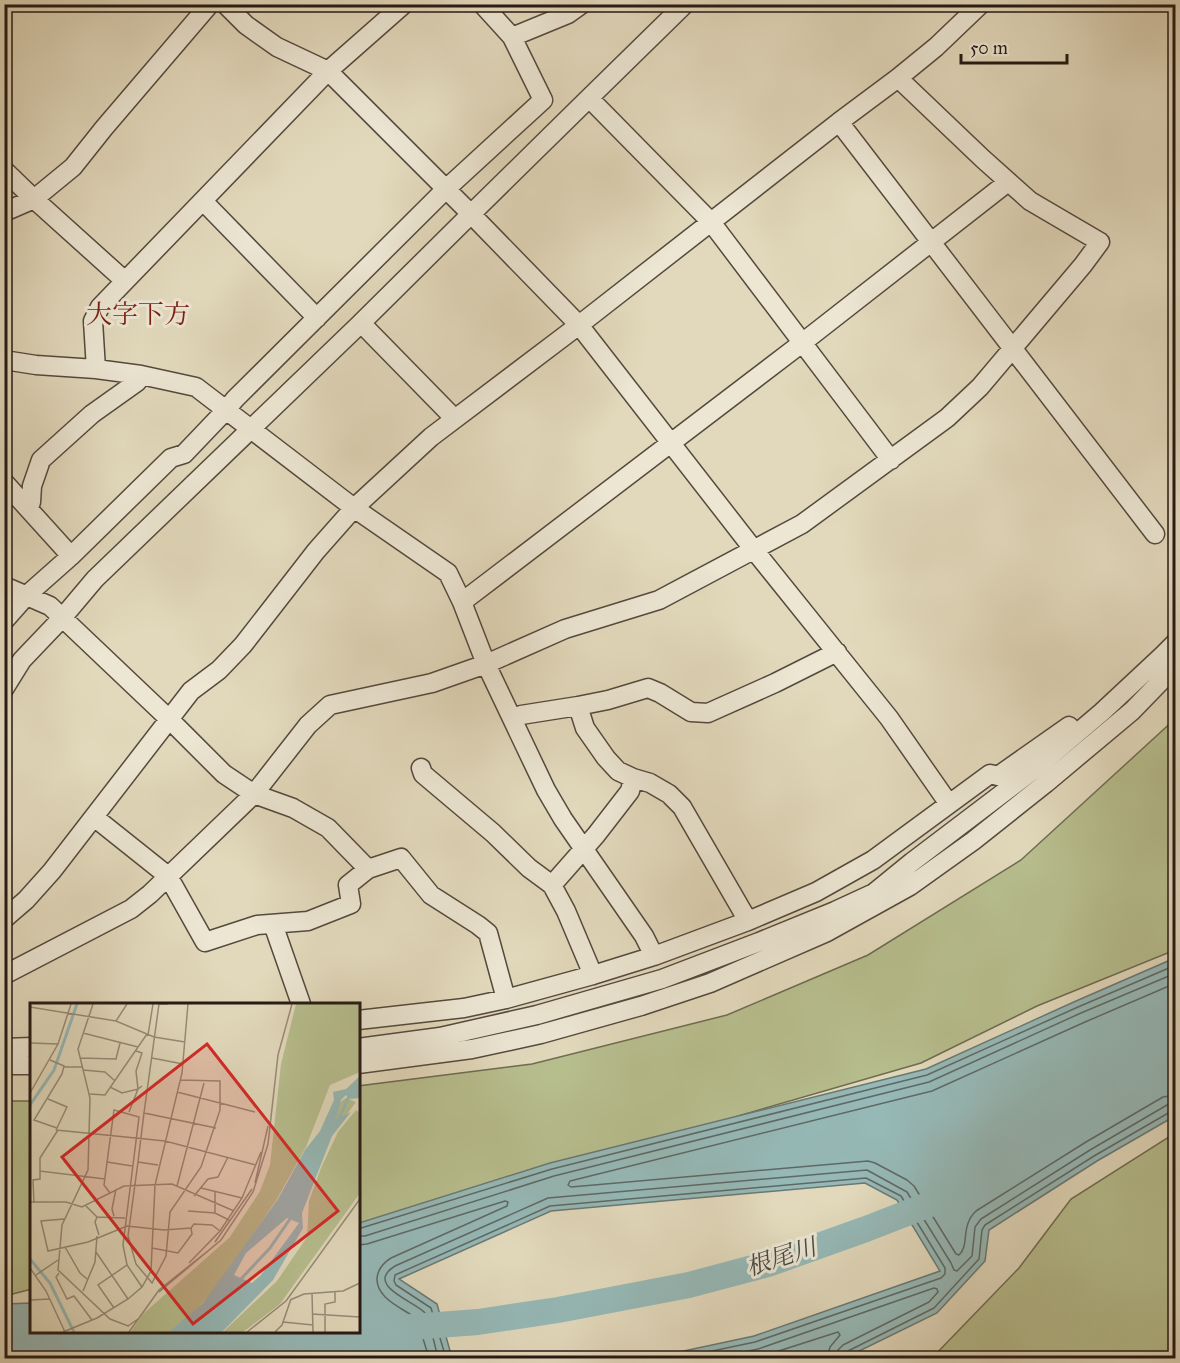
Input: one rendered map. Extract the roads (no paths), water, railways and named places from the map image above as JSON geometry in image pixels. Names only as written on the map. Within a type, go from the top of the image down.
[{"type":"street","points":[[4,212],[34,199],[74,167],[210,4]]},
{"type":"street","points":[[225,4],[246,26],[277,47],[328,71],[579,325],[754,550],[890,718],[949,804]]},
{"type":"street","points":[[96,369],[93,321],[100,307],[328,71],[404,4]]},
{"type":"street","points":[[4,621],[27,595],[71,556],[171,458],[184,454],[235,399],[446,189],[543,100],[512,37],[482,4]]},
{"type":"street","points":[[512,37],[568,14],[582,4]]},
{"type":"street","points":[[4,689],[22,660],[95,579],[361,323],[685,4]]},
{"type":"street","points":[[4,919],[26,900],[52,871],[191,691],[219,670],[243,645],[316,551],[354,508],[454,419],[898,78],[936,47],[981,5]]},
{"type":"street","points":[[4,975],[131,909],[150,894],[254,794],[308,725],[330,705],[432,683],[486,664],[565,629],[659,600],[802,524],[947,418],[980,387],[1100,242],[1030,201],[898,78]]},
{"type":"street","points":[[589,98],[711,222],[891,460]]},
{"type":"street","points":[[839,122],[1155,534]]},
{"type":"street","points":[[4,170],[125,281]]},
{"type":"street","points":[[462,602],[671,444],[1008,182]]},
{"type":"street","points":[[203,201],[317,318]]},
{"type":"street","points":[[361,323],[454,419]]},
{"type":"street","points":[[4,360],[141,375],[196,387],[354,508],[448,573],[486,664],[546,790],[563,819],[644,936],[654,956]]},
{"type":"street","points":[[29,508],[32,486],[41,460],[92,414],[137,381],[141,375]]},
{"type":"street","points":[[4,482],[71,556]]},
{"type":"street","points":[[4,586],[50,606],[63,617],[224,774],[254,794],[293,808],[328,828],[368,869]]},
{"type":"street","points":[[360,1048],[440,1037],[537,1015],[662,979],[759,942],[874,893],[1036,768],[1102,712],[1176,642]]},
{"type":"street","points":[[512,718],[608,700],[648,688],[691,712],[708,713],[776,683],[837,652]]},
{"type":"street","points":[[360,1064],[472,1049],[541,1034],[641,1006],[710,982],[827,932],[910,886],[973,841],[1132,711],[1176,663]]},
{"type":"street","points":[[579,706],[585,728],[618,771],[650,783],[669,794],[682,807],[748,921]]},
{"type":"street","points":[[360,1020],[464,1008],[506,999],[654,956],[748,921],[816,892],[873,860],[990,774],[998,776],[1090,711],[1102,712]]},
{"type":"street","points":[[422,768],[423,774],[552,885],[566,911],[593,975]]},
{"type":"street","points":[[552,885],[585,849],[630,791],[633,778]]},
{"type":"street","points":[[94,817],[168,876],[205,942],[257,925],[308,921],[351,904],[348,885],[368,869],[401,858],[431,895],[488,933],[506,999]]},
{"type":"street","points":[[273,924],[300,1003]]},
{"type":"street","points":[[4,1048],[30,1047]]},
{"type":"street","points":[[4,1065],[30,1065]]},
{"type":"water","points":[[1175,958],[1175,1116],[1097,1161],[989,1230],[985,1261],[937,1313],[845,1358],[651,1358],[754,1336],[940,1271],[897,1200],[865,1183],[551,1211],[399,1279],[437,1304],[452,1358],[5,1358],[5,1304],[30,1303],[30,1333],[360,1333],[360,1223],[550,1163],[926,1069]]},
{"type":"waterway","name":"根尾川","points":[[360,1331],[478,1322],[558,1310],[689,1285],[768,1264],[938,1201]]},
{"type":"district","name":"大字下方","points":[[138,314]]}]
